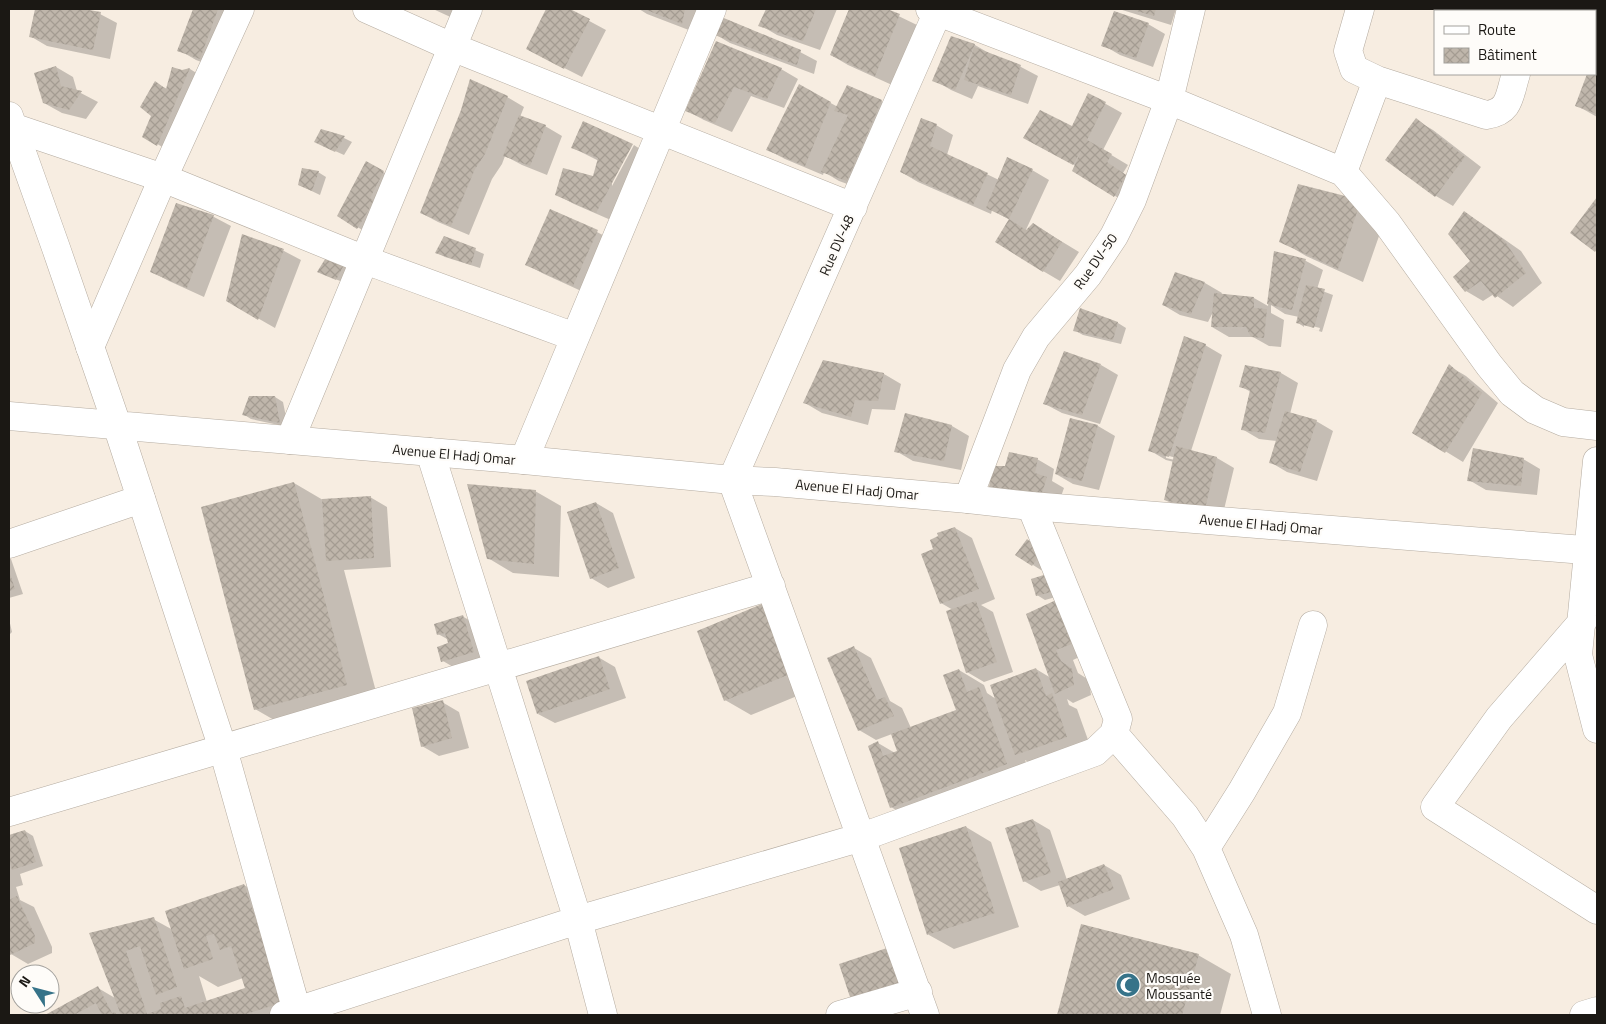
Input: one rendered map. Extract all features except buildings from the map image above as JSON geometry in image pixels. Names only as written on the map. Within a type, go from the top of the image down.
[{"type":"street","points":[[90,347],[163,178],[240,9]]},
{"type":"street","points":[[367,9],[452,47],[853,207]]},
{"type":"street","points":[[290,440],[468,9]]},
{"type":"street","points":[[524,460],[712,9]]},
{"type":"street","name":"Rue DV-50","points":[[968,499],[1017,370],[1036,337],[1088,275],[1114,236],[1132,200],[1169,100],[1191,9]]},
{"type":"street","points":[[1360,9],[1348,51],[1354,69],[1377,80],[1486,114],[1497,113],[1505,107],[1516,75]]},
{"type":"street","points":[[936,10],[1169,100],[1343,172],[1387,223],[1489,365],[1512,393],[1535,410],[1563,422],[1597,426]]},
{"type":"street","name":"Rue DV-48","points":[[732,480],[853,207],[936,10]]},
{"type":"street","points":[[1343,172],[1377,80]]},
{"type":"street","points":[[10,123],[163,178],[365,260],[576,337]]},
{"type":"street","points":[[10,123],[56,248],[117,425],[223,749],[293,1014],[578,920],[862,837],[1095,752],[1114,734],[1118,719],[1031,506]]},
{"type":"street","name":"Avenue El Hadj Omar","points":[[9,416],[1031,506],[1593,551]]},
{"type":"street","points":[[430,452],[578,920],[603,1015]]},
{"type":"street","points":[[1597,461],[1593,551],[1578,655],[1597,729]]},
{"type":"street","points":[[732,480],[922,1003],[840,1015]]},
{"type":"street","points":[[9,544],[141,499]]},
{"type":"street","points":[[9,812],[771,586]]},
{"type":"street","points":[[1583,621],[1499,718],[1435,806],[1597,910]]},
{"type":"street","points":[[1206,848],[1242,791],[1287,713],[1313,624]]},
{"type":"street","points":[[1114,734],[1185,816],[1206,848],[1244,935],[1267,1015]]},
{"type":"street","points":[[1584,1015],[1597,1011]]},
{"type":"place","name":"Mosquée Moussanté","points":[[1128,985]]}]
